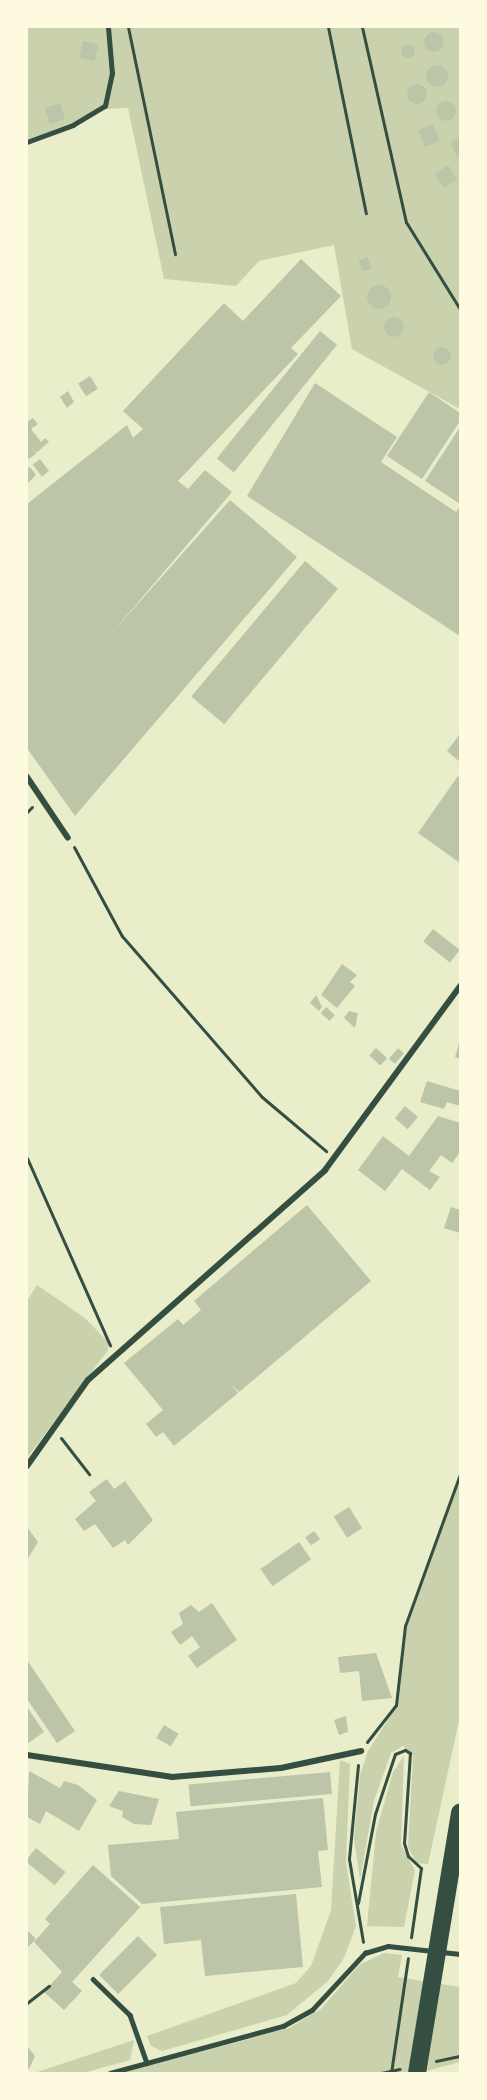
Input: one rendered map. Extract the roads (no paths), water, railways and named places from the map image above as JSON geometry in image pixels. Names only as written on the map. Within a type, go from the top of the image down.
[{"type":"highway","points":[[417,2073],[440,1919],[460,1813]]},
{"type":"street","points":[[27,777],[68,838]]},
{"type":"street","points":[[27,1466],[50,1430],[115,1354],[334,1158],[460,986]]},
{"type":"street","points":[[27,1755],[172,1777],[281,1768],[362,1751]]},
{"type":"lane","points":[[27,142],[73,125],[105,106],[112,74],[108,27]]},
{"type":"lane","points":[[110,2073],[300,2018],[365,1953],[388,1946],[460,1954]]},
{"type":"lane","points":[[93,1979],[130,2015],[147,2062]]}]
